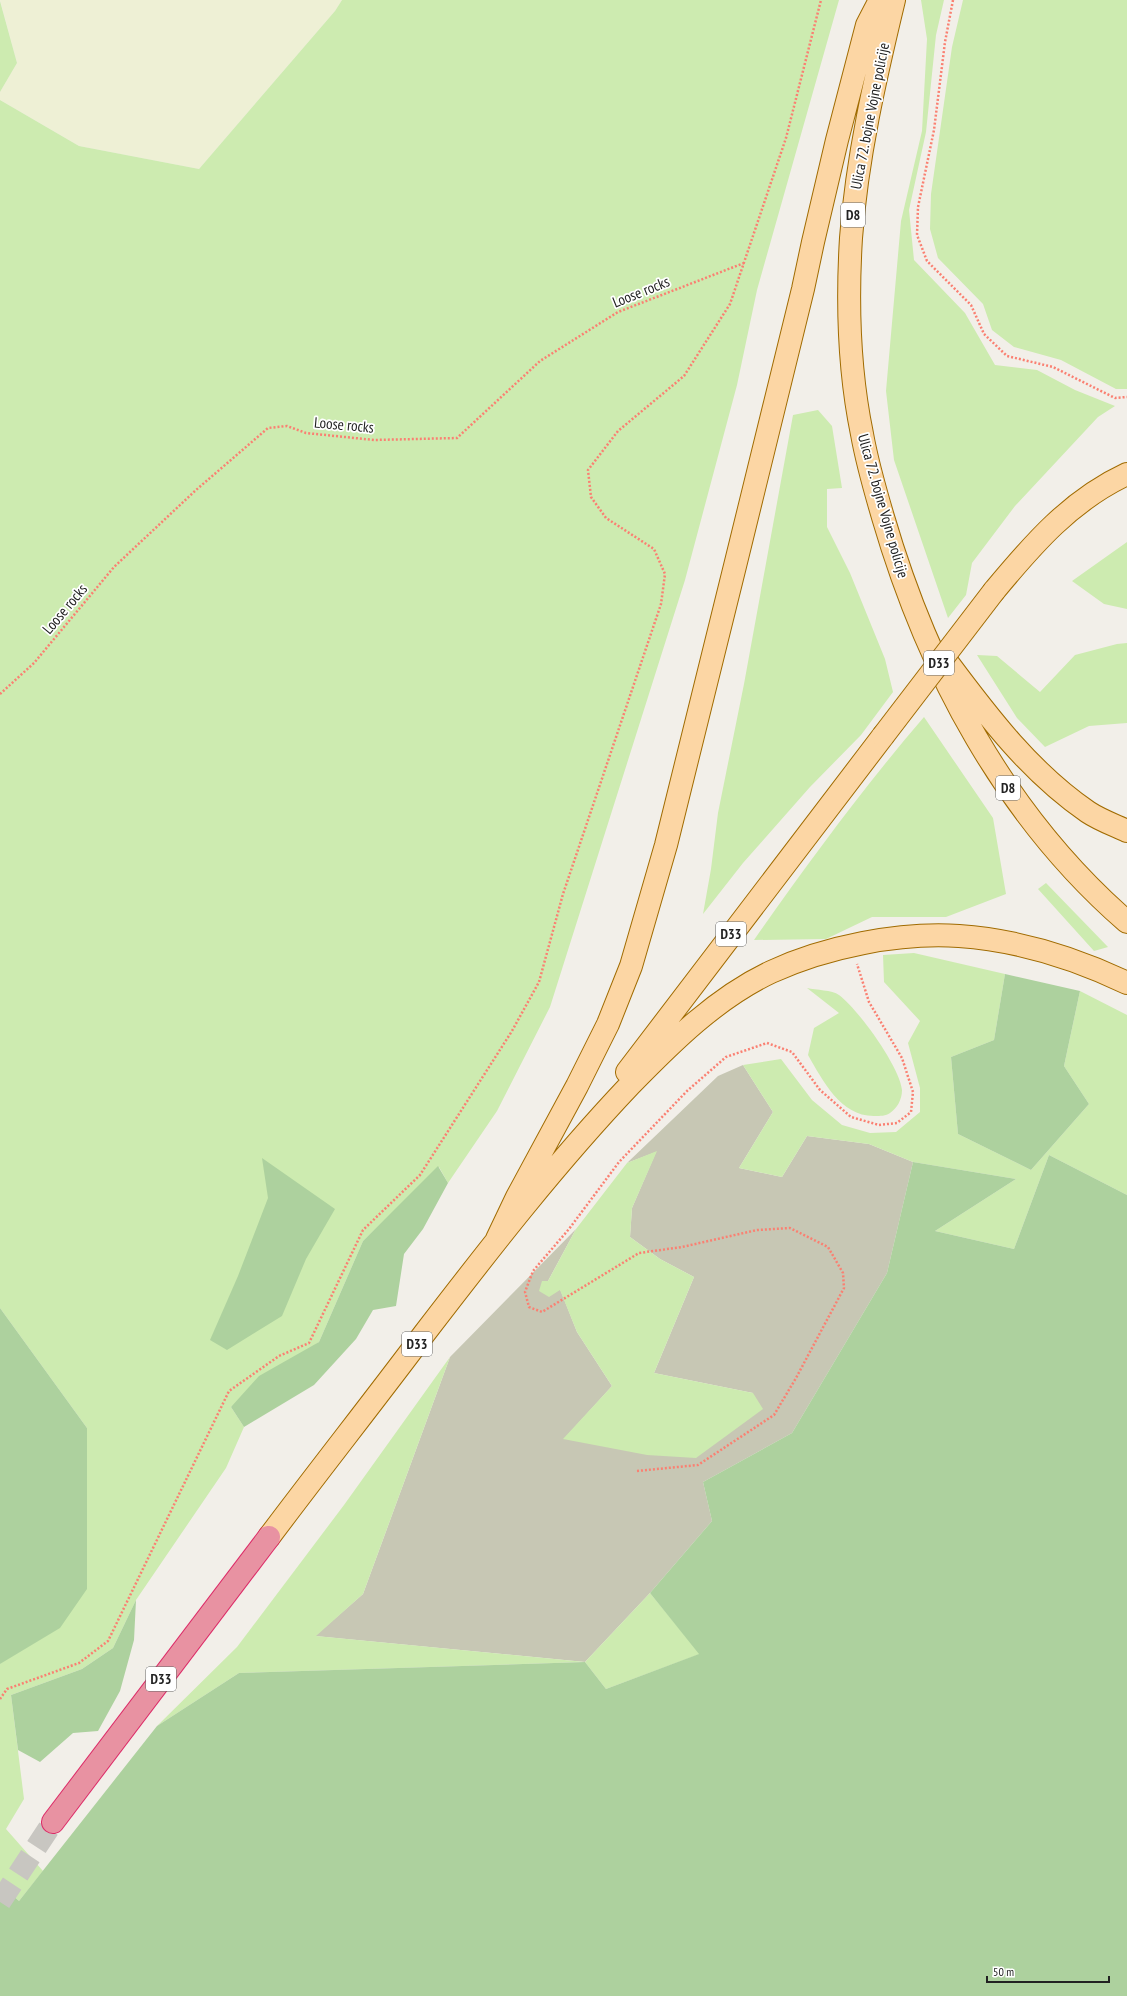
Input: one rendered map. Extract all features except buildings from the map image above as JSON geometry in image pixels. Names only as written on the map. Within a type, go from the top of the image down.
[{"type":"highway","name":"D33","points":[[53,1822],[269,1537]]},
{"type":"main road","points":[[497,1239],[517,1197],[581,1079],[608,1024],[634,959],[666,845],[803,289],[812,242],[837,140],[867,25],[880,0]]},
{"type":"main road","name":"Ulica 72. bojne Vojne policije","points":[[894,0],[866,125],[856,190],[851,240],[852,354],[861,433],[868,463],[891,544],[908,594],[959,709],[992,766],[1051,844],[1104,902],[1127,922]]},
{"type":"main road","name":"D33","points":[[269,1537],[497,1239],[582,1135],[632,1064],[994,591],[1035,542],[1058,519],[1082,500],[1106,484],[1127,474]]},
{"type":"main road","points":[[923,630],[974,699],[1028,764],[1051,784],[1090,813],[1127,831]]},
{"type":"main road","points":[[582,1135],[665,1049],[699,1019],[738,990],[771,972],[814,955],[851,946],[918,937],[957,936],[1007,942],[1059,957],[1127,983]]},
{"type":"path","points":[[0,1699],[7,1689],[79,1663],[108,1641],[229,1391],[279,1356],[310,1343],[363,1230],[420,1176],[512,1031],[539,982],[563,894],[661,604],[665,574],[654,548],[606,518],[591,497],[588,470],[618,432],[684,376],[730,304],[786,138],[821,0]]},
{"type":"path","points":[[953,0],[945,42],[934,130],[918,207],[917,235],[927,261],[971,305],[984,334],[1007,356],[1053,367],[1115,398],[1127,397]]},
{"type":"path","name":"Loose rocks","points":[[0,694],[34,663],[114,567],[196,490],[268,428],[287,426],[306,433],[374,440],[457,438],[540,361],[618,312],[744,263]]},
{"type":"path","points":[[638,1471],[698,1465],[774,1415],[796,1378],[844,1288],[843,1273],[828,1247],[790,1228],[757,1230],[682,1247],[639,1253],[542,1312],[529,1307],[525,1292],[533,1271],[569,1229],[619,1162],[687,1091],[726,1057],[767,1043],[792,1052],[820,1090],[851,1117],[879,1125],[897,1123],[911,1112],[913,1092],[902,1058],[869,1002],[851,946]]},
{"type":"shaded area","points":[[0,0],[342,0],[335,11],[199,169],[79,146],[0,100],[0,92],[17,63]]},
{"type":"shaded area","points":[[743,1065],[773,1112],[739,1168],[782,1177],[807,1136],[869,1144],[913,1162],[887,1273],[792,1433],[703,1482],[712,1521],[650,1593],[585,1662],[315,1636],[363,1594],[450,1357],[576,1229],[548,1281],[560,1289],[577,1332],[612,1386],[564,1439],[753,1393],[654,1373],[694,1277],[660,1259],[630,1237],[632,1208],[656,1152],[627,1163],[718,1076]]},
{"type":"green space","points":[[342,0],[839,0],[757,290],[737,385],[685,580],[550,1007],[497,1111],[448,1183],[439,1167],[363,1241],[319,1342],[231,1407],[244,1427],[226,1468],[136,1600],[113,1648],[82,1669],[11,1695],[24,1799],[6,1829],[43,1871],[19,1901],[0,1884],[0,1664],[87,1428],[0,1308],[0,100],[79,146],[199,169],[335,11]]},
{"type":"green space","points":[[921,0],[944,0],[936,35],[926,132],[909,210],[914,260],[965,313],[995,365],[1037,370],[1075,390],[1115,406],[1098,417],[1015,506],[972,563],[966,595],[948,618],[894,460],[886,391],[901,221],[922,131],[927,39]]},
{"type":"green space","points":[[963,0],[1127,0],[1127,389],[1116,389],[1061,360],[1014,347],[992,330],[983,304],[938,258],[930,229],[931,194],[952,47]]},
{"type":"green space","points":[[0,1],[17,63],[0,92]]},
{"type":"green space","points":[[818,410],[832,426],[842,488],[827,489],[827,527],[850,573],[885,659],[893,692],[861,735],[810,787],[743,863],[703,914],[711,869],[718,813],[744,684],[793,415]]},
{"type":"green space","points":[[1127,542],[1127,609],[1104,604],[1072,581]]},
{"type":"green space","points":[[1127,643],[1127,723],[1089,726],[1045,747],[1017,718],[977,655],[997,656],[1040,692],[1075,655],[1117,644]]},
{"type":"green space","points":[[924,717],[993,818],[1006,894],[946,917],[872,917],[826,939],[754,940],[836,826]]},
{"type":"green space","points":[[1046,883],[1108,947],[1094,951],[1038,889]]},
{"type":"green space","points":[[914,953],[1005,974],[994,1040],[951,1057],[958,1134],[1031,1170],[1089,1104],[1064,1066],[1080,991],[1127,1015],[1127,1195],[1049,1155],[1014,1249],[935,1231],[1016,1179],[913,1162],[869,1144],[807,1136],[782,1177],[739,1168],[773,1112],[743,1065],[781,1059],[812,1100],[842,1125],[870,1133],[896,1132],[920,1112],[920,1088],[908,1043],[920,1021],[884,982],[883,955]]},
{"type":"green space","points":[[1005,974],[1080,991],[1064,1066],[1089,1104],[1031,1170],[958,1134],[951,1057],[994,1040]]},
{"type":"green space","points":[[807,988],[828,991],[839,995],[857,1013],[877,1039],[894,1067],[902,1090],[899,1103],[890,1113],[875,1116],[863,1115],[852,1111],[834,1096],[820,1076],[808,1055],[814,1028],[839,1013]]},
{"type":"green space","points":[[657,1151],[632,1208],[630,1237],[660,1259],[694,1277],[654,1373],[753,1393],[763,1409],[696,1458],[647,1455],[563,1439],[612,1386],[577,1332],[560,1290],[549,1297],[539,1291],[542,1281],[548,1281],[576,1229],[627,1163]]},
{"type":"green space","points":[[1049,1155],[1127,1195],[1127,1996],[0,1996],[0,1884],[19,1901],[157,1726],[239,1673],[585,1662],[606,1689],[699,1654],[650,1593],[712,1521],[703,1482],[792,1433],[887,1273],[913,1162],[1016,1179],[935,1231],[1014,1249]]},
{"type":"green space","points":[[262,1158],[335,1209],[306,1259],[282,1316],[227,1350],[210,1340],[238,1276],[268,1198]]},
{"type":"green space","points":[[438,1166],[448,1183],[423,1229],[404,1254],[396,1306],[373,1310],[356,1339],[314,1385],[244,1427],[231,1407],[259,1376],[319,1342],[363,1241]]},
{"type":"green space","points":[[0,1308],[87,1428],[87,1589],[60,1628],[0,1664]]},
{"type":"green space","points":[[450,1357],[363,1594],[316,1636],[585,1662],[239,1673],[157,1726],[237,1647],[344,1505]]},
{"type":"green space","points":[[650,1593],[700,1654],[606,1689],[585,1662]]},
{"type":"green space","points":[[136,1600],[134,1640],[120,1691],[98,1731],[73,1733],[40,1762],[18,1750],[11,1695],[82,1669],[113,1648]]},
{"type":"tunnel","points":[[0,1902],[53,1822]]}]
